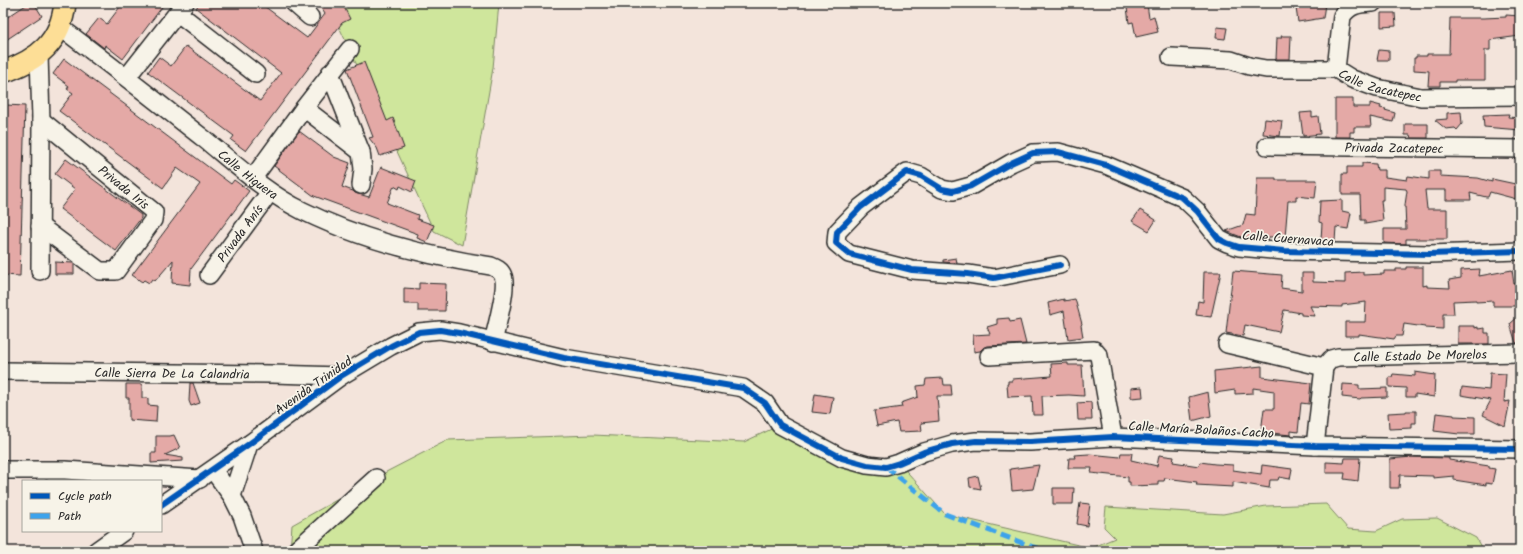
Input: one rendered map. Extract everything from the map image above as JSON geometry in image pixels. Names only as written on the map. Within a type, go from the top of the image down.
[{"type":"main road","points":[[3,72],[21,65],[39,54],[47,46],[60,27],[66,3]]},
{"type":"street","points":[[294,3],[310,17]]},
{"type":"street","points":[[1336,69],[1342,16],[1347,9],[1354,5],[1374,3]]},
{"type":"street","points":[[127,77],[182,8],[256,74]]},
{"type":"street","name":"Calle Higuera","points":[[60,27],[127,77],[270,192],[302,211],[340,228],[407,250],[491,266],[498,269],[503,276],[504,289],[493,342]]},
{"type":"street","points":[[253,178],[330,73],[350,49]]},
{"type":"street","points":[[39,54],[41,120],[40,271]]},
{"type":"street","name":"Calle Zacatepec","points":[[1170,57],[1231,60],[1248,66],[1266,69],[1336,69],[1352,79],[1377,88],[1421,97],[1520,96]]},
{"type":"street","points":[[330,73],[361,152],[363,169],[361,185]]},
{"type":"street","points":[[304,108],[361,152]]},
{"type":"street","name":"Privada Iris","points":[[40,226],[100,271],[116,271],[153,220],[154,212],[41,120]]},
{"type":"street","name":"Privada Zacatepec","points":[[1267,146],[1520,149]]},
{"type":"street","name":"Calle Cuernavaca","points":[[1060,265],[994,278],[968,274],[912,270],[850,254],[836,243],[837,232],[856,212],[907,172],[921,176],[942,189],[953,191],[971,186],[1011,163],[1033,153],[1058,152],[1106,165],[1183,198],[1197,211],[1219,239],[1239,247],[1284,251],[1421,254],[1520,251]]},
{"type":"street","name":"Privada Anís","points":[[209,275],[270,192]]},
{"type":"street","name":"Avenida Trinidad","points":[[162,504],[249,444],[341,376],[391,346],[419,332],[440,330],[459,333],[564,358],[744,388],[765,403],[780,425],[842,458],[867,465],[886,467]]},
{"type":"street","points":[[1227,344],[1324,367],[1315,446]]},
{"type":"street","points":[[989,356],[1094,350],[1099,356],[1113,437]]},
{"type":"street","name":"Calle Estado De Morelos","points":[[1324,367],[1331,359],[1338,357],[1520,353]]},
{"type":"street","name":"Calle Sierra De La Calandria","points":[[3,371],[341,376]]},
{"type":"street","name":"Calle María Bolaños Cacho","points":[[886,467],[924,452],[952,444],[976,441],[1030,442],[1113,437],[1315,446],[1520,449]]},
{"type":"street","points":[[232,496],[249,444]]},
{"type":"street","points":[[3,470],[65,470],[207,474],[232,496],[242,516],[254,551]]},
{"type":"street","points":[[294,551],[376,478]]},
{"type":"street","points":[[96,551],[123,532]]},
{"type":"green space","points":[[328,3],[499,3],[493,68],[462,245],[434,231]]},
{"type":"green space","points":[[780,425],[843,458],[899,463],[945,514],[1091,548],[1115,538],[1104,527],[1106,507],[1223,514],[1266,506],[1326,504],[1348,529],[1376,531],[1402,519],[1437,518],[1476,538],[1483,551],[290,551],[292,525],[388,471],[448,440],[593,435],[744,442]]},
{"type":"building","points":[[29,3],[34,3],[42,16],[3,42],[3,20]]},
{"type":"building","points":[[123,3],[165,3],[123,59],[105,45],[104,48],[86,34],[99,18],[107,24]]},
{"type":"building","points":[[200,3],[260,3],[307,38],[325,14],[318,3],[342,3],[350,19],[342,23],[246,151],[231,140],[234,136],[148,72],[159,57],[171,66],[186,46],[260,101],[281,73],[196,8]]},
{"type":"building","points":[[1147,4],[1149,18],[1154,16],[1158,32],[1136,37],[1133,22],[1129,23],[1127,7]]},
{"type":"building","points":[[1325,4],[1323,18],[1298,22],[1296,8]]},
{"type":"building","points":[[1381,13],[1395,13],[1396,26],[1381,27]]},
{"type":"building","points":[[1506,15],[1520,16],[1520,36],[1490,40],[1490,50],[1485,50],[1485,80],[1455,80],[1455,82],[1440,82],[1440,86],[1428,86],[1429,71],[1414,70],[1414,58],[1416,58],[1416,56],[1427,56],[1427,54],[1449,54],[1450,18],[1506,17]]},
{"type":"building","points":[[1217,27],[1227,28],[1225,39],[1216,38]]},
{"type":"building","points":[[1281,36],[1291,36],[1290,59],[1276,59],[1277,38],[1282,38]]},
{"type":"building","points":[[1379,50],[1389,51],[1389,60],[1377,60]]},
{"type":"building","points":[[64,59],[231,184],[234,180],[249,191],[191,269],[190,285],[172,283],[173,260],[155,281],[152,279],[149,283],[144,280],[142,282],[132,275],[200,184],[177,168],[163,188],[59,111],[73,93],[67,89],[69,86],[53,74]]},
{"type":"building","points":[[364,62],[387,121],[393,118],[404,148],[380,156],[377,148],[369,138],[373,137],[347,69]]},
{"type":"building","points":[[1335,99],[1353,99],[1353,107],[1370,107],[1370,103],[1381,106],[1380,108],[1395,113],[1393,122],[1370,117],[1371,127],[1354,127],[1354,132],[1350,132],[1350,137],[1335,137]]},
{"type":"building","points":[[6,105],[25,106],[20,276],[3,275]]},
{"type":"building","points":[[1312,112],[1312,117],[1318,116],[1320,134],[1303,136],[1300,113]]},
{"type":"building","points":[[1461,112],[1462,124],[1457,130],[1455,128],[1446,129],[1435,120],[1447,119],[1447,113]]},
{"type":"building","points":[[1509,114],[1508,117],[1520,118],[1520,130],[1484,127],[1483,115]]},
{"type":"building","points":[[1265,119],[1282,121],[1280,136],[1263,134]]},
{"type":"building","points":[[1405,124],[1428,124],[1428,138],[1411,138],[1410,135],[1405,135]]},
{"type":"building","points":[[299,131],[334,157],[350,163],[342,187],[355,193],[369,197],[381,167],[416,181],[412,192],[400,186],[399,189],[394,186],[387,203],[418,215],[417,219],[434,225],[427,242],[417,238],[418,234],[314,196],[274,166]]},
{"type":"building","points":[[66,159],[141,215],[141,218],[116,251],[60,209],[75,189],[55,174]]},
{"type":"building","points":[[1362,163],[1376,164],[1377,170],[1385,170],[1385,177],[1407,180],[1408,176],[1429,179],[1429,171],[1440,171],[1440,176],[1478,178],[1492,182],[1492,179],[1520,185],[1520,200],[1490,192],[1488,197],[1470,193],[1471,200],[1446,200],[1446,190],[1425,190],[1427,209],[1447,209],[1447,239],[1406,239],[1406,244],[1384,243],[1384,229],[1406,229],[1405,205],[1407,191],[1406,189],[1383,187],[1383,200],[1381,200],[1383,221],[1365,224],[1365,220],[1361,220],[1360,195],[1342,195],[1342,174],[1347,174],[1347,167],[1362,167]]},
{"type":"building","points":[[1257,178],[1276,178],[1276,180],[1317,180],[1315,198],[1296,196],[1296,201],[1288,201],[1285,237],[1268,237],[1268,240],[1241,237],[1226,231],[1243,225],[1246,214],[1255,215]]},
{"type":"building","points":[[1342,200],[1342,211],[1351,213],[1348,229],[1336,227],[1335,241],[1321,240],[1322,223],[1319,222],[1320,201]]},
{"type":"building","points":[[1140,210],[1156,220],[1149,231],[1132,221]]},
{"type":"building","points":[[956,258],[957,263],[943,262],[943,260]]},
{"type":"building","points":[[55,262],[73,263],[74,274],[55,274]]},
{"type":"building","points":[[1406,267],[1423,267],[1423,286],[1427,285],[1427,287],[1450,288],[1449,280],[1461,278],[1461,270],[1480,269],[1479,276],[1512,270],[1514,284],[1520,283],[1520,306],[1493,306],[1493,301],[1453,301],[1454,314],[1443,314],[1443,329],[1425,328],[1404,324],[1402,336],[1396,336],[1394,339],[1359,334],[1359,336],[1345,336],[1345,322],[1365,322],[1366,302],[1342,305],[1342,307],[1310,306],[1315,316],[1301,315],[1301,313],[1284,310],[1279,332],[1245,325],[1243,336],[1226,333],[1233,271],[1282,275],[1281,288],[1302,291],[1302,273],[1313,273],[1313,282],[1345,283],[1345,273],[1363,272],[1363,275],[1384,274],[1384,271],[1396,271],[1396,269],[1406,269]]},
{"type":"building","points":[[1204,272],[1221,272],[1211,317],[1196,315],[1198,301],[1203,302]]},
{"type":"building","points":[[419,283],[446,284],[445,311],[418,311],[418,304],[404,304],[404,288],[419,289]]},
{"type":"building","points":[[1064,299],[1064,301],[1075,299],[1082,324],[1083,337],[1068,339],[1064,311],[1050,315],[1048,303]]},
{"type":"building","points":[[1520,315],[1520,343],[1516,343],[1510,324]]},
{"type":"building","points":[[1009,318],[1010,322],[1020,320],[1026,344],[988,346],[984,347],[980,351],[974,352],[973,335],[990,334],[987,327],[997,324],[997,319]]},
{"type":"building","points":[[1458,326],[1475,326],[1475,328],[1478,327],[1478,329],[1485,328],[1485,333],[1489,333],[1489,344],[1458,344]]},
{"type":"building","points":[[1068,363],[1068,365],[1082,365],[1084,396],[1042,396],[1043,415],[1033,415],[1032,396],[1008,397],[1008,381],[1012,381],[1012,379],[1052,376],[1051,364]]},
{"type":"building","points":[[1262,366],[1262,377],[1311,383],[1309,404],[1301,403],[1298,432],[1291,431],[1291,435],[1261,432],[1264,409],[1274,409],[1274,391],[1253,388],[1253,393],[1235,394],[1235,390],[1215,393],[1214,371]]},
{"type":"building","points":[[1415,372],[1435,375],[1434,397],[1415,394],[1415,397],[1406,397],[1406,388],[1389,387],[1389,377],[1392,377],[1393,374],[1415,376]]},
{"type":"building","points":[[1490,373],[1506,374],[1504,402],[1510,401],[1505,426],[1483,415],[1491,400],[1461,395],[1462,387],[1489,390]]},
{"type":"building","points":[[943,378],[944,385],[951,385],[952,396],[937,396],[939,421],[921,423],[922,431],[899,432],[897,422],[877,426],[874,411],[902,407],[901,403],[918,397],[917,386],[925,385],[926,379]]},
{"type":"building","points":[[190,383],[193,383],[200,403],[191,406],[189,401]]},
{"type":"building","points":[[126,384],[142,384],[142,398],[148,398],[148,405],[157,406],[156,422],[129,420],[129,398],[126,398]]},
{"type":"building","points":[[1343,384],[1359,385],[1359,389],[1387,388],[1387,397],[1360,399],[1342,397]]},
{"type":"building","points":[[1142,387],[1143,397],[1131,398],[1131,388]]},
{"type":"building","points":[[1208,392],[1211,416],[1192,421],[1189,397]]},
{"type":"building","points":[[815,394],[833,397],[830,414],[812,412]]},
{"type":"building","points":[[1091,402],[1092,420],[1078,420],[1077,403]]},
{"type":"building","points":[[1416,411],[1416,423],[1412,423],[1412,428],[1389,429],[1388,413]]},
{"type":"building","points":[[1436,413],[1475,417],[1475,434],[1434,431]]},
{"type":"building","points":[[174,435],[180,448],[165,455],[183,458],[183,461],[151,463],[151,453],[156,453],[156,436]]},
{"type":"building","points":[[1121,453],[1132,453],[1131,460],[1157,466],[1159,455],[1174,457],[1173,462],[1199,466],[1200,462],[1233,465],[1233,470],[1261,474],[1262,465],[1292,469],[1290,479],[1279,477],[1278,480],[1270,480],[1269,488],[1233,482],[1233,487],[1196,485],[1197,482],[1165,478],[1164,481],[1158,481],[1158,485],[1130,486],[1128,477],[1091,473],[1092,468],[1068,468],[1069,458],[1075,458],[1074,455],[1089,454],[1120,457]]},
{"type":"building","points":[[1412,457],[1449,458],[1449,460],[1489,466],[1489,468],[1495,469],[1492,484],[1486,483],[1486,485],[1454,480],[1454,476],[1433,478],[1433,476],[1400,475],[1399,488],[1390,488],[1390,459]]},
{"type":"building","points":[[1345,458],[1360,458],[1358,481],[1344,479],[1345,473],[1326,473],[1326,462],[1344,463]]},
{"type":"building","points":[[1039,465],[1033,489],[1012,491],[1010,469]]},
{"type":"building","points":[[978,476],[981,489],[970,487],[969,478]]},
{"type":"building","points":[[1053,488],[1074,488],[1073,504],[1053,504]]},
{"type":"building","points":[[1080,503],[1090,504],[1087,526],[1077,524]]},
{"type":"marked path","points":[[886,467],[945,514],[1033,547],[1053,551]]},
{"type":"cycle path","points":[[1060,265],[994,278],[968,274],[912,270],[849,254],[836,243],[837,232],[861,207],[907,172],[921,176],[942,189],[953,191],[971,186],[1011,163],[1033,153],[1058,152],[1106,165],[1183,198],[1197,211],[1219,239],[1239,247],[1284,251],[1429,254],[1520,251]]},
{"type":"cycle path","points":[[162,504],[249,444],[341,376],[391,346],[419,332],[440,330],[459,333],[564,358],[743,388],[765,403],[780,425],[842,458],[867,465],[886,467],[924,452],[952,444],[976,441],[1030,442],[1113,437],[1315,446],[1520,449]]}]
